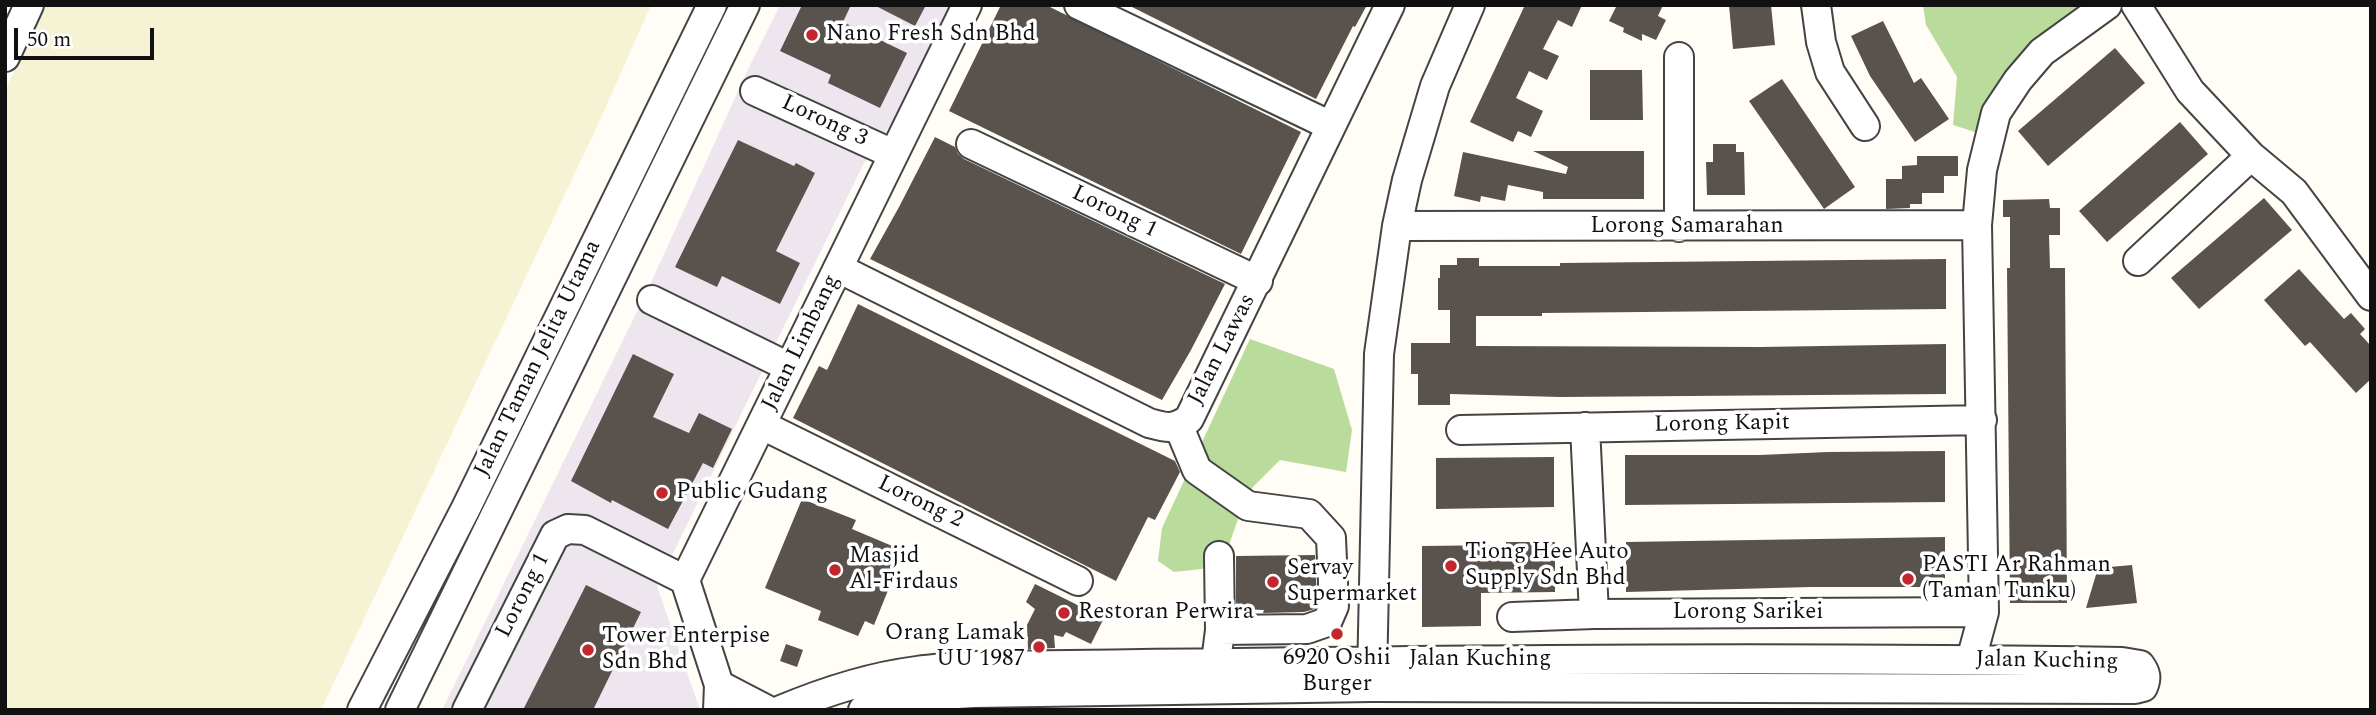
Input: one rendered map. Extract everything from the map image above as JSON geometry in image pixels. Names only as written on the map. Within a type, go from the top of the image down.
[{"type":"street","points":[[5,57],[29,5]]},
{"type":"street","name":"Jalan Taman Jelita Utama","points":[[362,710],[466,508],[712,5]]},
{"type":"street","name":"Jalan Taman Jelita Utama","points":[[400,710],[745,5]]},
{"type":"street","name":"Jalan Limbang","points":[[685,580],[967,5]]},
{"type":"street","points":[[1079,5],[1331,126]]},
{"type":"street","name":"Jalan Lawas","points":[[838,268],[1149,423],[1165,428],[1179,427],[1189,419],[1258,281],[1390,5]]},
{"type":"street","points":[[1372,674],[1379,354],[1397,226],[1407,180],[1435,86],[1470,5]]},
{"type":"street","points":[[1816,5],[1821,41],[1830,72],[1866,126]]},
{"type":"street","points":[[1971,660],[1984,612],[1977,225],[1982,170],[1996,113],[2018,80],[2042,52],[2107,5]]},
{"type":"street","points":[[2136,5],[2190,91],[2250,156],[2294,192],[2371,296]]},
{"type":"street","points":[[1679,57],[1679,227]]},
{"type":"street","name":"Lorong 3","points":[[755,91],[893,154]]},
{"type":"street","name":"Lorong 1","points":[[971,144],[1258,281]]},
{"type":"street","points":[[2138,261],[2250,156]]},
{"type":"street","name":"Lorong Samarahan","points":[[1397,226],[1977,225]]},
{"type":"street","points":[[652,300],[789,367]]},
{"type":"street","name":"Lorong Kapit","points":[[1461,430],[1982,420]]},
{"type":"street","name":"Lorong 2","points":[[761,425],[1078,581]]},
{"type":"street","points":[[1179,427],[1197,470],[1248,506],[1310,514],[1331,538],[1334,606],[1327,622],[1307,629],[1220,630]]},
{"type":"street","points":[[1585,427],[1594,614]]},
{"type":"street","name":"Lorong 1","points":[[467,710],[555,535],[568,529],[585,530],[685,580]]},
{"type":"street","points":[[1331,538],[1375,537]]},
{"type":"street","points":[[1216,662],[1220,630],[1219,556]]},
{"type":"street","points":[[685,580],[719,698],[767,710]]},
{"type":"street","points":[[1319,661],[1337,652],[1351,639],[1373,607]]},
{"type":"street","points":[[1373,607],[1383,627],[1396,642],[1426,661]]},
{"type":"street","name":"Lorong Sarikei","points":[[1512,617],[1594,614],[1984,612]]},
{"type":"street","points":[[1673,699],[1687,660]]},
{"type":"street","points":[[1687,660],[1701,699]]},
{"type":"street","name":"Jalan Kuching","points":[[781,710],[818,695],[915,671],[977,666],[1319,661],[1372,674],[1426,661],[1971,660],[2122,662],[2140,665],[2146,680],[2143,687],[2075,699],[1673,699],[1372,674],[926,696],[863,710]]},
{"type":"shaded area","points":[[45,5],[651,5],[601,118],[321,710],[5,710],[5,91]]},
{"type":"shaded area","points":[[780,5],[951,5],[898,114],[863,165],[657,586],[700,710],[442,710],[649,287]]},
{"type":"green space","points":[[1923,5],[2089,5],[1981,134],[1953,125],[1957,77],[1926,25]]},
{"type":"green space","points":[[1250,339],[1334,369],[1352,430],[1346,472],[1280,460],[1247,493],[1229,545],[1202,569],[1174,572],[1158,561],[1162,528]]},
{"type":"building","points":[[802,5],[851,5],[843,22],[907,53],[880,108],[828,83],[831,75],[780,51]]},
{"type":"building","points":[[874,5],[926,5],[915,26]]},
{"type":"building","points":[[1001,5],[1046,5],[1301,132],[1241,254],[949,111]]},
{"type":"building","points":[[1128,5],[1367,5],[1355,27],[1353,26],[1316,99]]},
{"type":"building","points":[[1525,5],[1582,5],[1572,27],[1558,20],[1543,49],[1559,56],[1547,80],[1529,71],[1516,98],[1543,111],[1531,137],[1518,131],[1513,142],[1470,122]]},
{"type":"building","points":[[1617,5],[1663,5],[1658,16],[1666,20],[1656,40],[1642,34],[1642,41],[1623,32],[1624,28],[1609,21]]},
{"type":"building","points":[[1729,5],[1771,5],[1775,45],[1733,49]]},
{"type":"building","points":[[1883,21],[1914,83],[1921,78],[1949,119],[1915,142],[1870,76],[1851,36]]},
{"type":"building","points":[[2115,48],[2145,83],[2048,166],[2018,131]]},
{"type":"building","points":[[1590,70],[1642,70],[1643,120],[1590,120]]},
{"type":"building","points":[[1782,79],[1855,187],[1824,209],[1749,101]]},
{"type":"building","points":[[2180,122],[2208,154],[2107,242],[2079,211]]},
{"type":"building","points":[[935,137],[955,147],[964,159],[1225,284],[1162,400],[870,259]]},
{"type":"building","points":[[738,140],[815,173],[776,251],[800,263],[780,304],[722,276],[717,287],[675,267]]},
{"type":"building","points":[[1713,144],[1736,144],[1736,152],[1744,152],[1745,195],[1707,195],[1706,162],[1713,162]]},
{"type":"building","points":[[1533,151],[1644,151],[1644,199],[1543,199],[1543,192],[1508,185],[1505,201],[1481,196],[1480,202],[1454,196],[1463,152],[1566,174],[1568,167]]},
{"type":"building","points":[[1917,156],[1958,156],[1958,176],[1944,176],[1944,193],[1922,193],[1922,204],[1910,204],[1910,208],[1886,209],[1886,179],[1902,179],[1902,166],[1917,165]]},
{"type":"building","points":[[2264,198],[2292,230],[2199,309],[2171,278]]},
{"type":"building","points":[[2049,199],[2050,208],[2060,208],[2060,235],[2049,235],[2050,268],[2065,268],[2067,603],[2010,603],[2007,268],[2010,268],[2010,217],[2003,217],[2003,200]]},
{"type":"building","points":[[1457,258],[1479,258],[1479,266],[1946,259],[1946,309],[1476,316],[1476,346],[1761,347],[1946,344],[1946,394],[1560,397],[1450,394],[1450,405],[1418,405],[1418,374],[1411,374],[1411,343],[1450,343],[1450,310],[1438,310],[1438,278],[1440,265],[1457,265]]},
{"type":"building","points":[[2299,269],[2344,319],[2351,313],[2365,329],[2360,334],[2371,346],[2371,379],[2356,393],[2310,342],[2305,346],[2264,300]]},
{"type":"building","points":[[858,304],[1175,461],[1180,472],[1155,520],[1148,517],[1116,581],[793,418],[819,366],[827,370]]},
{"type":"building","points":[[633,354],[674,374],[653,417],[689,433],[699,413],[732,429],[713,468],[703,463],[668,529],[571,481]]},
{"type":"building","points":[[1945,451],[1945,502],[1625,505],[1625,455]]},
{"type":"building","points":[[1554,457],[1554,507],[1436,509],[1436,458]]},
{"type":"building","name":"Masjid Al-Firdaus","points":[[802,499],[856,520],[852,529],[904,551],[874,625],[865,621],[858,636],[818,620],[821,611],[765,588]]},
{"type":"building","points":[[1945,537],[1945,587],[1811,587],[1626,592],[1626,542]]},
{"type":"building","points":[[1506,542],[1555,542],[1555,592],[1481,593],[1481,626],[1422,627],[1422,546],[1506,545]]},
{"type":"building","name":"Servay Supermarket","points":[[1315,555],[1315,609],[1304,612],[1263,613],[1264,610],[1236,609],[1236,556]]},
{"type":"building","points":[[2132,565],[2137,603],[2086,608],[2098,568]]},
{"type":"building","name":"Restoran Perwira","points":[[1035,584],[1104,618],[1091,644],[1066,632],[1063,637],[1054,635],[1055,648],[1028,649],[1027,625],[1035,609],[1026,602]]},
{"type":"building","name":"Tower Enterpise Sdn Bhd","points":[[586,585],[641,612],[593,710],[523,710]]},
{"type":"building","points":[[786,644],[803,650],[797,667],[780,661]]},
{"type":"place","name":"Nano Fresh Sdn Bhd","points":[[812,35]]},
{"type":"place","name":"Public Gudang","points":[[662,493]]},
{"type":"place","name":"Tiong Hee Auto Supply Sdn Bhd","points":[[1451,566]]},
{"type":"place","name":"Masjid Al-Firdaus","points":[[835,570]]},
{"type":"place","name":"PASTI Ar Rahman (Taman Tunku)","points":[[1908,579]]},
{"type":"place","name":"Servay Supermarket","points":[[1273,582]]},
{"type":"place","name":"Restoran Perwira","points":[[1064,613]]},
{"type":"place","name":"6920 Oshii Burger","points":[[1337,634]]},
{"type":"place","name":"Orang Lamak UU 1987","points":[[1039,647]]},
{"type":"place","name":"Tower Enterpise Sdn Bhd","points":[[588,650]]}]
